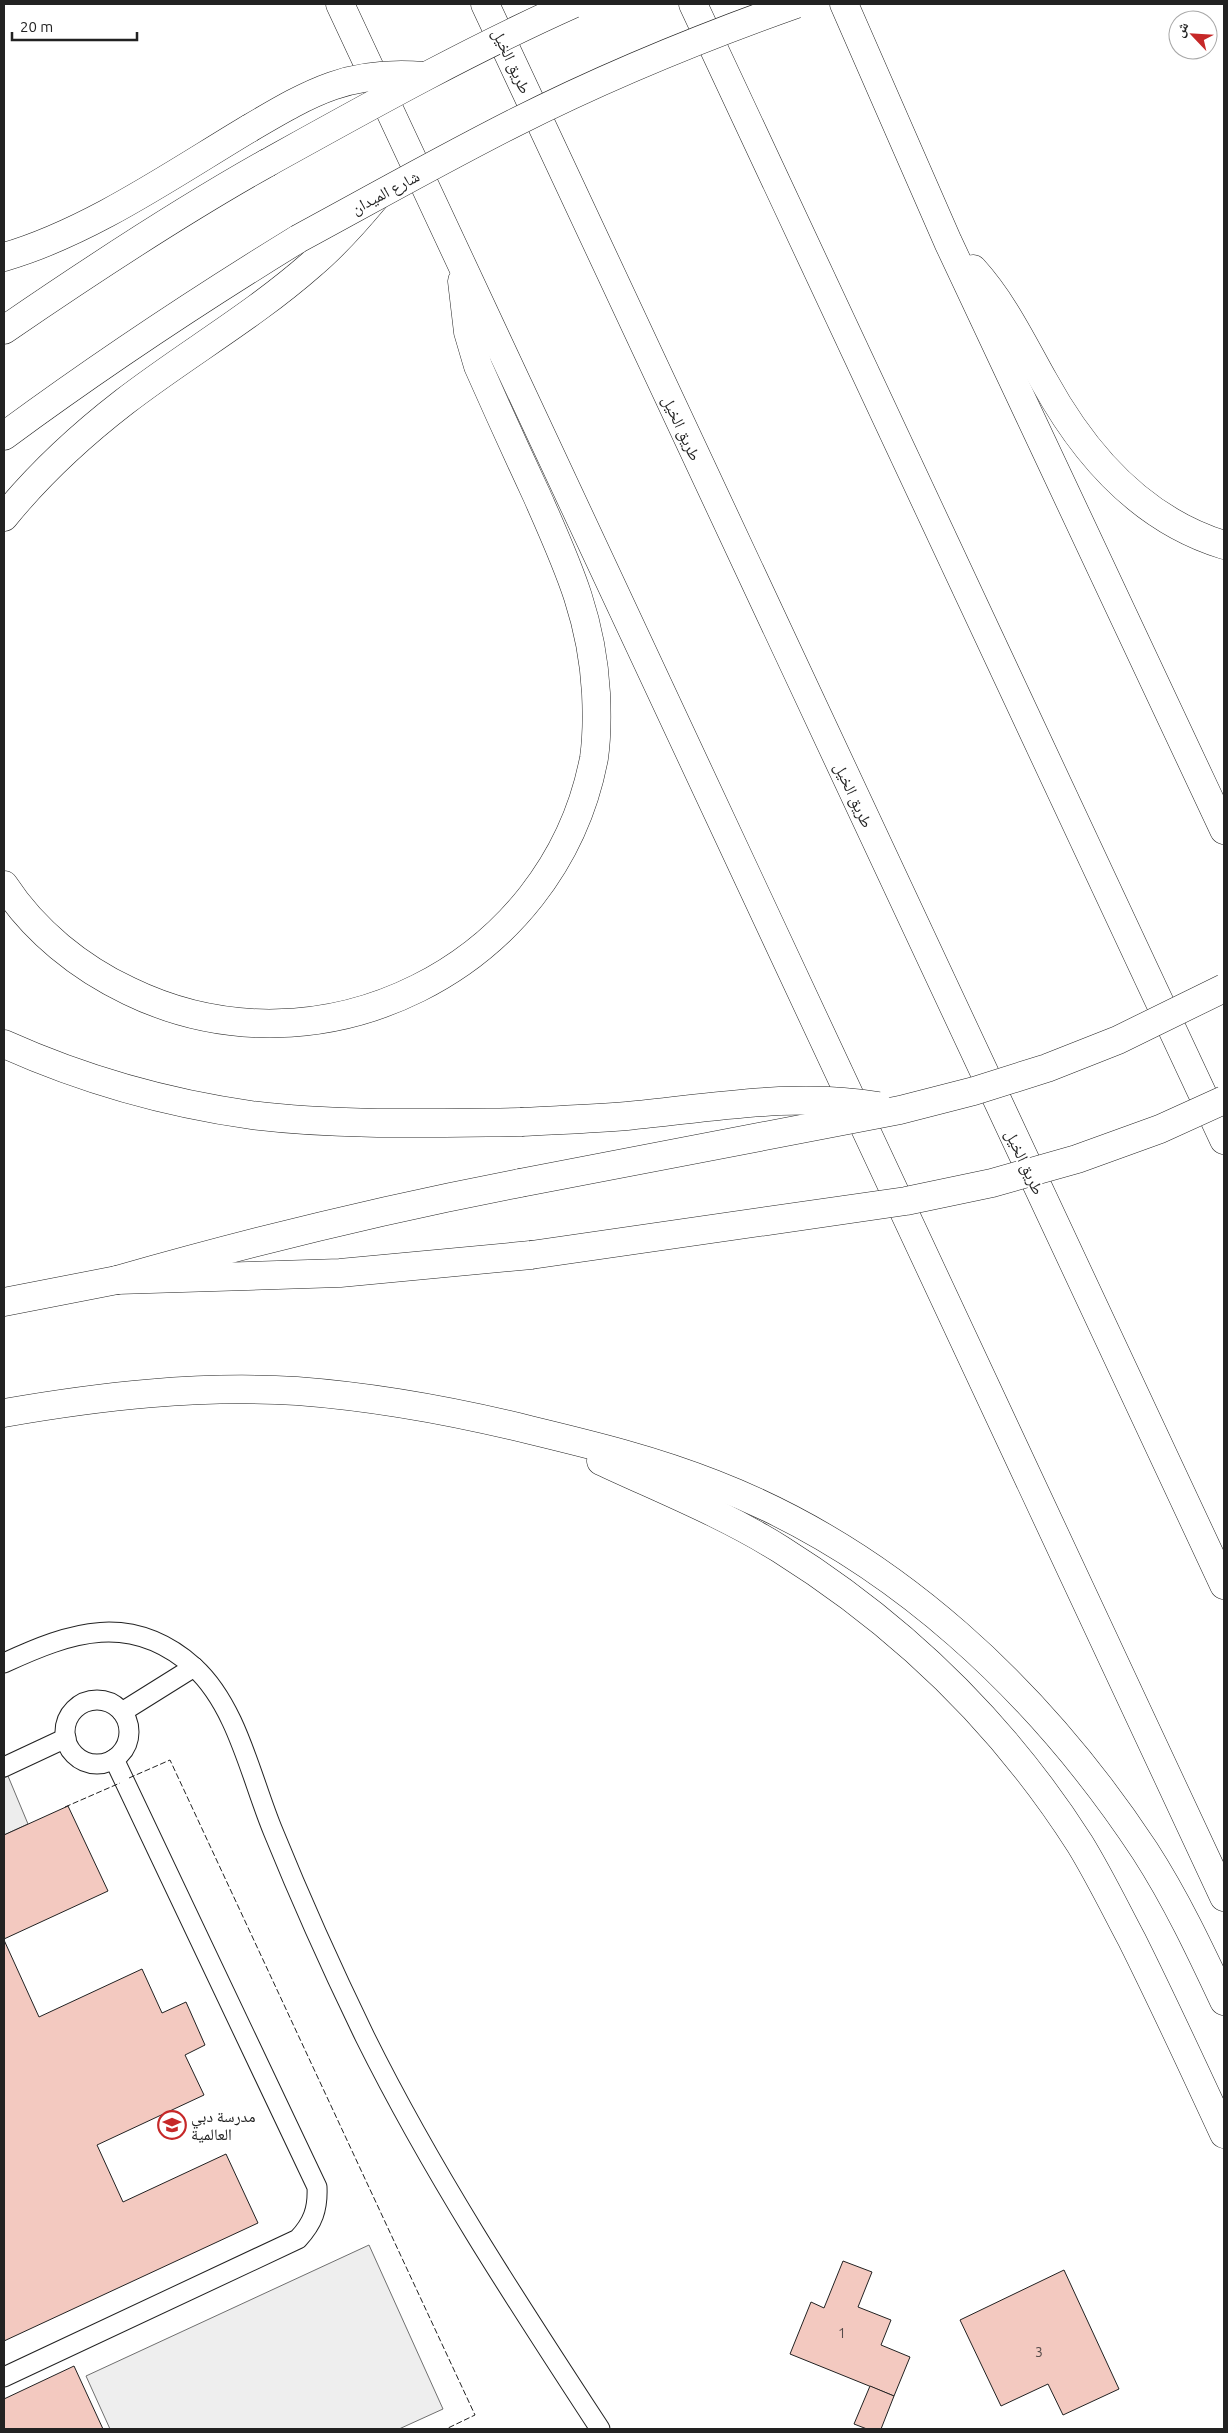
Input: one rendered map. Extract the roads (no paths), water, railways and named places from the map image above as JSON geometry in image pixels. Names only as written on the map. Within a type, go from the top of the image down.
[{"type":"main road","name":"طريق الخيل","points":[[485,4],[1224,1585]]},
{"type":"main road","points":[[4,330],[105,261],[209,196],[424,76],[509,33],[573,4]]},
{"type":"main road","points":[[693,4],[1224,1140]]},
{"type":"main road","name":"شارع الميدان","points":[[4,436],[78,381],[186,308],[298,239],[515,122],[621,73],[752,19],[796,4]]},
{"type":"main road","points":[[844,4],[948,242],[1224,830]]},
{"type":"main road","points":[[341,10],[461,262],[1224,1896]]},
{"type":"main road","points":[[4,257],[36,248],[78,229],[317,90],[342,81],[388,74],[424,76]]},
{"type":"main road","points":[[4,517],[32,482],[124,402],[262,304],[312,265],[351,226],[377,196]]},
{"type":"main road","points":[[948,242],[976,272],[1002,306],[1059,408],[1082,442],[1109,474],[1140,501],[1175,524],[1224,545]]},
{"type":"main road","points":[[4,885],[39,928],[72,958],[109,982],[149,1001],[192,1015],[236,1023],[279,1024],[324,1020],[367,1010],[416,990],[448,972],[484,946],[516,915],[543,880],[565,841],[582,800],[594,757],[597,713],[595,670],[588,626],[576,585],[478,366],[468,332],[462,297],[461,262]]},
{"type":"main road","points":[[4,1302],[117,1280],[317,1226],[418,1203],[900,1110],[974,1091],[1047,1068],[1118,1040],[1224,988]]},
{"type":"main road","points":[[4,1044],[106,1083],[179,1102],[252,1115],[416,1124],[521,1122],[626,1116],[771,1100],[840,1102],[900,1110]]},
{"type":"main road","points":[[117,1280],[340,1273],[531,1255],[906,1201],[992,1183],[1096,1152],[1160,1129],[1224,1100]]},
{"type":"main road","points":[[4,1413],[102,1397],[166,1392],[297,1391],[378,1399],[459,1413],[659,1463],[717,1485],[774,1511],[828,1540],[888,1579],[945,1622],[998,1670],[1046,1721],[1098,1785],[1146,1853],[1188,1924],[1224,2001]]},
{"type":"main road","points":[[539,1432],[716,1514],[778,1548],[838,1587],[888,1624],[948,1678],[996,1730],[1040,1786],[1080,1845],[1164,2003],[1224,2134]]},
{"type":"lane","points":[[4,1663],[62,1638],[85,1633],[109,1632],[132,1635],[154,1642],[175,1653],[194,1668],[209,1684],[228,1715],[272,1830],[317,1935],[366,2038],[420,2140],[477,2239],[600,2429]]},
{"type":"lane","points":[[122,1712],[194,1668]]},
{"type":"lane","points":[[88,1701],[107,1701],[122,1712],[127,1720],[128,1737],[120,1753],[114,1759],[97,1764],[88,1762],[74,1754],[66,1738],[68,1720],[72,1712],[88,1701]]},
{"type":"lane","points":[[4,1767],[66,1738]]},
{"type":"lane","points":[[4,2377],[298,2239],[312,2222],[318,2202],[317,2188],[114,1759]]},
{"type":"place","name":"مدرسة دبي العالمية","points":[[172,2125]]}]
